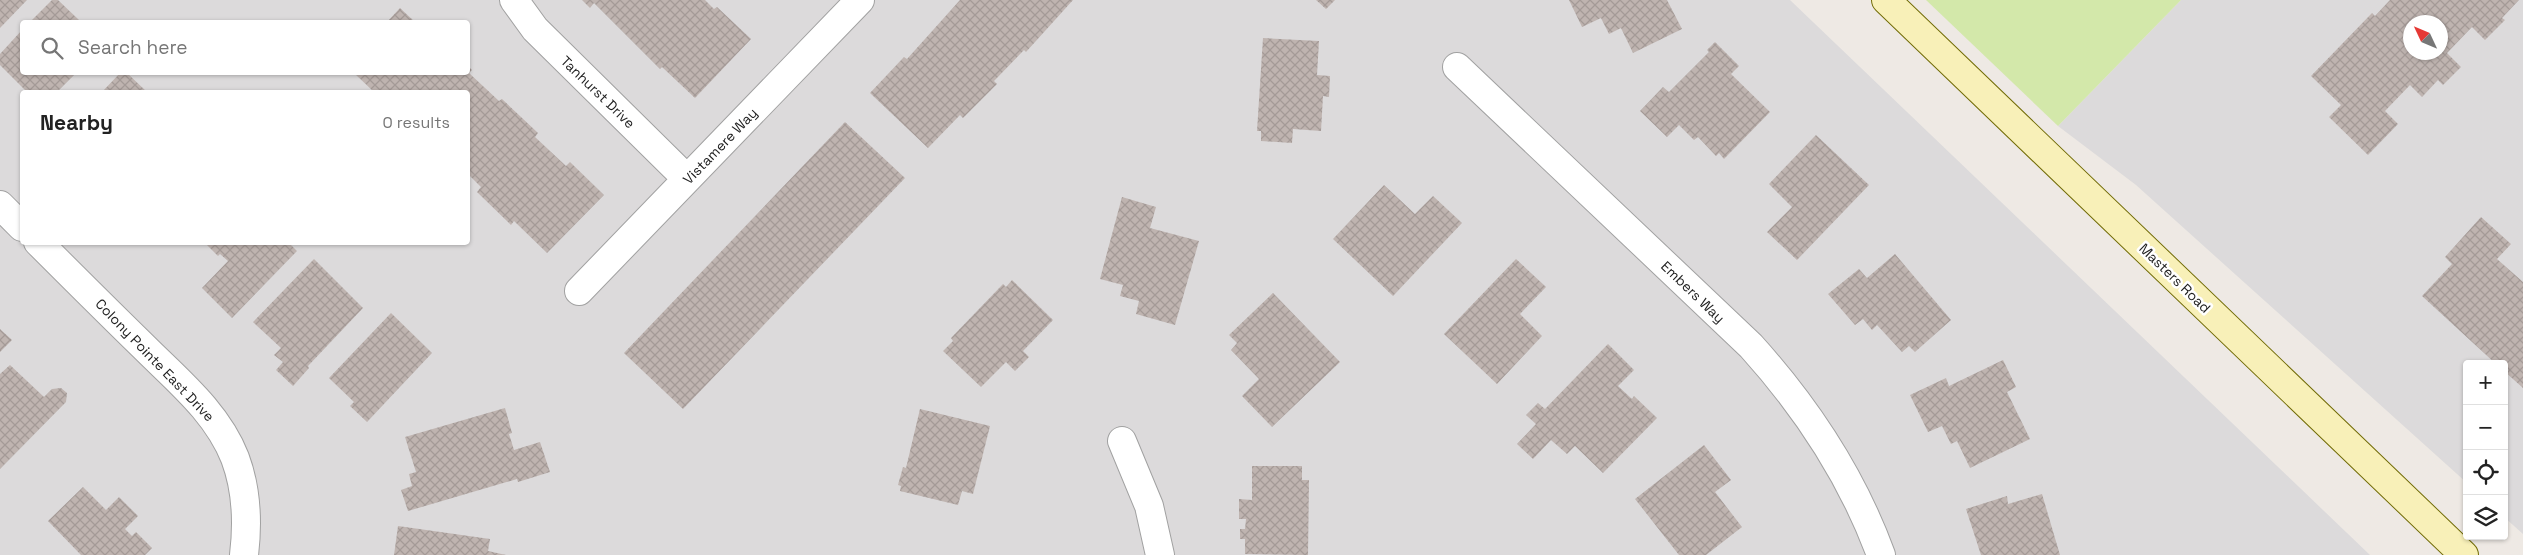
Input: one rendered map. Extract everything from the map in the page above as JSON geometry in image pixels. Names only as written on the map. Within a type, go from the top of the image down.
[{"type":"street","name":"Tanhurst Drive","points":[[514,0],[535,29],[687,179]]},
{"type":"street","name":"Vistamere Way","points":[[579,291],[860,0]]},
{"type":"street","name":"Masters Road","points":[[1886,0],[2464,555]]},
{"type":"street","name":"Embers Way","points":[[1457,66],[1750,346],[1778,376],[1834,456],[1853,490],[1881,555]]},
{"type":"street","points":[[0,205],[20,225]]},
{"type":"street","name":"Colony Pointe East Drive","points":[[41,245],[209,414],[224,435],[235,459],[247,508],[244,555]]},
{"type":"street","points":[[1122,440],[1149,506],[1160,555]]},
{"type":"shaded area","points":[[0,0],[1790,0],[2370,555],[0,555]]},
{"type":"shaded area","points":[[2181,0],[2523,0],[2523,534],[2508,521],[2508,360],[2463,360],[2463,479],[2136,185],[2058,126]]},
{"type":"green space","points":[[1926,0],[2181,0],[2058,126]]},
{"type":"building","points":[[0,0],[27,0],[0,28]]},
{"type":"building","points":[[52,0],[58,0],[79,20],[32,20]]},
{"type":"building","points":[[582,0],[705,0],[714,9],[717,7],[751,39],[695,98],[662,67],[660,69],[594,3],[590,8]]},
{"type":"building","points":[[960,0],[1073,0],[1026,52],[1024,50],[994,81],[997,84],[963,118],[960,115],[928,148],[870,93],[904,57],[907,59]]},
{"type":"building","points":[[1316,0],[1335,0],[1326,9]]},
{"type":"building","points":[[1569,0],[1667,0],[1682,29],[1633,53],[1621,28],[1609,34],[1601,18],[1582,27]]},
{"type":"building","points":[[2390,0],[2519,0],[2502,18],[2505,20],[2485,40],[2472,27],[2448,52],[2448,15],[2403,15],[2403,60],[2448,60],[2448,54],[2461,67],[2443,85],[2438,80],[2422,97],[2410,85],[2385,111],[2398,124],[2368,155],[2329,117],[2341,105],[2311,76],[2372,13],[2375,16]]},
{"type":"building","points":[[400,8],[413,20],[389,20]]},
{"type":"building","points":[[20,32],[20,75],[74,75],[59,90],[25,90],[0,65],[0,54]]},
{"type":"building","points":[[1263,38],[1319,41],[1317,75],[1330,76],[1329,97],[1323,96],[1321,131],[1293,129],[1292,143],[1261,141],[1261,131],[1257,131]]},
{"type":"building","points":[[1715,42],[1739,66],[1731,74],[1770,112],[1724,159],[1719,153],[1716,156],[1698,137],[1694,140],[1679,125],[1667,137],[1640,111],[1663,87],[1669,92],[1709,52],[1707,50]]},
{"type":"building","points":[[470,74],[499,101],[502,99],[538,133],[535,137],[566,166],[570,162],[604,195],[547,253],[514,221],[511,225],[477,192],[481,187],[470,176],[470,90],[372,90],[356,75]]},
{"type":"building","points":[[118,75],[129,75],[145,90],[104,90]]},
{"type":"building","points":[[845,122],[905,178],[683,409],[624,353]]},
{"type":"building","points":[[1816,135],[1869,185],[1797,260],[1767,232],[1792,207],[1769,184]]},
{"type":"building","points":[[1384,185],[1415,214],[1433,196],[1462,223],[1393,296],[1333,239]]},
{"type":"building","points":[[1122,197],[1156,207],[1150,228],[1199,241],[1175,325],[1136,314],[1139,301],[1120,296],[1123,285],[1100,279]]},
{"type":"building","points":[[2481,217],[2511,244],[2497,259],[2523,282],[2523,388],[2508,375],[2508,360],[2492,360],[2422,296],[2452,264],[2445,257]]},
{"type":"building","points":[[207,245],[291,245],[297,251],[232,318],[202,288],[228,261],[220,254],[218,256]]},
{"type":"building","points":[[1895,254],[1951,320],[1915,352],[1909,346],[1902,352],[1877,325],[1872,330],[1863,319],[1855,325],[1828,294],[1859,269],[1867,278]]},
{"type":"building","points":[[314,259],[363,308],[308,366],[309,368],[293,386],[276,370],[283,362],[274,355],[281,348],[253,322]]},
{"type":"building","points":[[1516,259],[1546,287],[1520,314],[1542,336],[1497,384],[1444,334]]},
{"type":"building","points":[[1012,280],[1053,320],[1023,351],[1029,357],[1015,371],[1006,362],[981,387],[943,351],[953,341],[951,338],[1003,284],[1006,287]]},
{"type":"building","points":[[1273,293],[1340,362],[1272,427],[1242,396],[1259,379],[1231,350],[1237,343],[1229,335]]},
{"type":"building","points":[[391,313],[432,353],[367,422],[350,406],[354,402],[329,378]]},
{"type":"building","points":[[0,329],[12,340],[0,352]]},
{"type":"building","points":[[1608,344],[1634,370],[1618,386],[1632,399],[1634,396],[1657,418],[1603,473],[1575,446],[1567,454],[1551,440],[1533,459],[1517,444],[1536,424],[1526,415],[1538,403],[1545,409]]},
{"type":"building","points":[[2003,360],[2016,387],[2007,392],[2030,439],[1970,468],[1957,441],[1951,444],[1942,426],[1928,432],[1910,395],[1946,378],[1949,386]]},
{"type":"building","points":[[10,365],[44,397],[52,389],[61,388],[67,393],[66,402],[0,469],[0,374]]},
{"type":"building","points":[[505,408],[512,433],[509,434],[514,450],[540,442],[550,472],[518,482],[517,479],[408,511],[401,490],[412,486],[409,474],[416,472],[405,437]]},
{"type":"building","points":[[920,409],[990,426],[973,494],[962,491],[958,505],[900,491],[901,486],[898,485],[903,467],[906,468]]},
{"type":"building","points":[[1704,445],[1731,480],[1715,492],[1742,527],[1706,555],[1679,555],[1635,499]]},
{"type":"building","points":[[1252,466],[1302,466],[1302,480],[1309,480],[1308,555],[1245,554],[1245,539],[1240,539],[1240,529],[1245,529],[1246,519],[1239,519],[1239,499],[1252,500]]},
{"type":"building","points":[[83,487],[106,510],[119,497],[138,516],[125,529],[132,536],[136,532],[152,548],[145,555],[81,555],[48,521]]},
{"type":"building","points":[[2042,494],[2060,555],[1981,555],[1966,509],[2007,496],[2008,504]]},
{"type":"building","points":[[398,526],[490,539],[488,551],[506,555],[394,555]]}]
